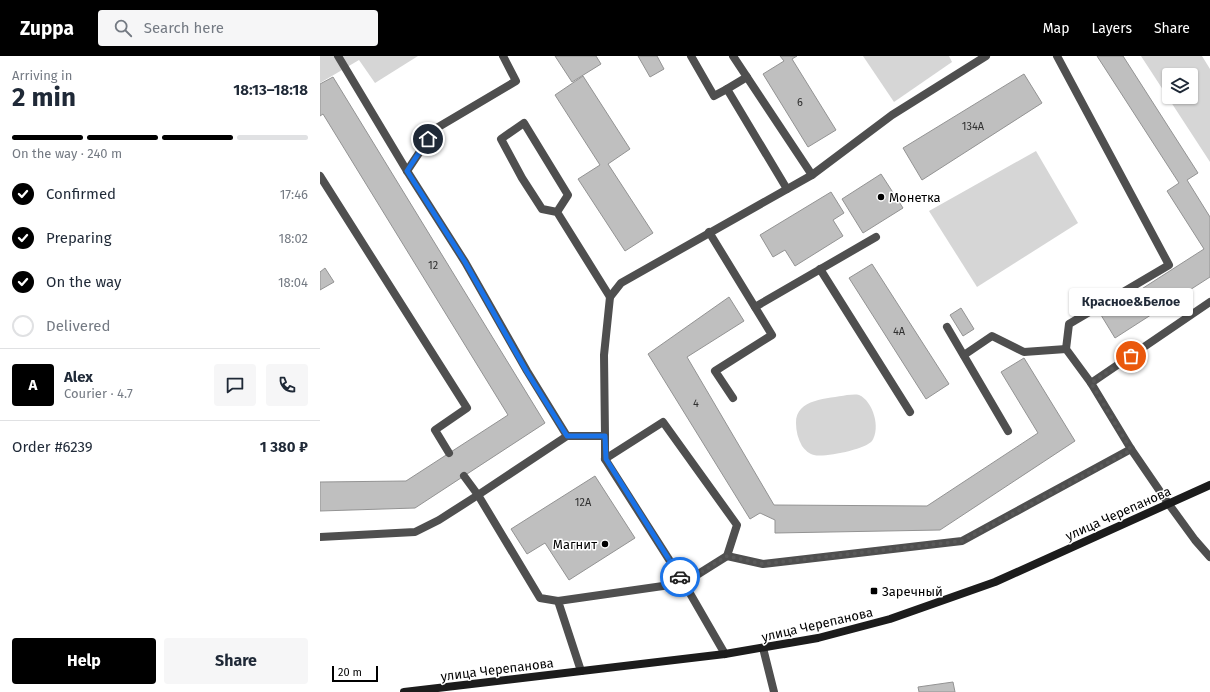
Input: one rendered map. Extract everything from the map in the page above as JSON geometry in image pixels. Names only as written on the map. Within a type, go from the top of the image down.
[{"type":"main road","name":"улица Черепанова","points":[[404,692],[726,654],[818,638],[898,617],[995,582],[1210,485]]},
{"type":"street","points":[[338,56],[407,171],[465,262],[527,372],[567,436]]},
{"type":"street","points":[[407,171],[435,128],[516,81],[503,56]]},
{"type":"street","points":[[691,56],[714,96],[747,77]]},
{"type":"street","points":[[733,56],[812,175]]},
{"type":"street","points":[[726,654],[684,583],[606,459],[604,355],[610,297],[620,283],[812,175],[869,131],[986,56]]},
{"type":"street","points":[[1057,56],[1169,265],[1069,324],[1066,349],[1091,383],[1131,450],[1168,504],[1210,557]]},
{"type":"street","points":[[727,89],[787,189]]},
{"type":"street","points":[[557,212],[568,194],[524,123],[501,139],[522,178],[542,209],[557,212],[610,297]]},
{"type":"street","points":[[320,176],[467,408],[436,430],[449,453]]},
{"type":"street","points":[[709,232],[772,335],[715,370],[732,398]]},
{"type":"street","points":[[754,307],[876,237]]},
{"type":"street","points":[[820,269],[910,412]]},
{"type":"street","points":[[1091,383],[1210,302]]},
{"type":"street","points":[[947,326],[1008,431]]},
{"type":"street","points":[[964,355],[992,336],[1024,352],[1066,349]]},
{"type":"street","points":[[464,476],[478,495],[540,598],[558,601],[684,583],[727,556],[737,525],[663,422],[606,459]]},
{"type":"street","points":[[320,537],[415,532],[439,520],[567,436],[605,436]]},
{"type":"street","points":[[727,556],[763,564],[962,541],[1131,450]]},
{"type":"street","points":[[558,601],[581,671]]},
{"type":"street","points":[[763,648],[774,692]]},
{"type":"shaded area","points":[[320,56],[418,56],[375,83],[359,60],[320,83]]},
{"type":"shaded area","points":[[863,56],[949,56],[952,62],[894,102]]},
{"type":"shaded area","points":[[1141,56],[1202,56],[1210,69],[1210,162],[1172,104],[1198,104],[1198,68],[1162,68],[1162,88]]},
{"type":"shaded area","points":[[1036,151],[1078,223],[977,287],[929,211]]},
{"type":"shaded area","points":[[847,395],[859,395],[864,398],[872,409],[876,422],[876,429],[875,436],[872,441],[854,450],[835,454],[819,456],[809,453],[799,441],[796,423],[797,415],[807,404],[814,401]]},
{"type":"building","points":[[555,56],[596,56],[601,64],[572,82]]},
{"type":"building","points":[[638,56],[657,56],[664,69],[650,77]]},
{"type":"building","points":[[780,56],[797,56],[792,59],[836,130],[808,147],[763,74],[784,61]]},
{"type":"building","points":[[1097,56],[1123,56],[1198,173],[1187,180],[1210,217],[1210,277],[1115,338],[1101,315],[1204,249],[1167,191],[1179,183]]},
{"type":"building","points":[[1024,74],[1042,103],[922,180],[903,148]]},
{"type":"building","points":[[583,76],[630,149],[608,164],[653,233],[625,251],[578,179],[600,165],[555,95]]},
{"type":"building","points":[[333,77],[545,423],[415,508],[320,511],[320,482],[406,481],[508,415],[323,114],[320,116],[320,84]]},
{"type":"building","points":[[881,174],[903,208],[863,233],[842,199]]},
{"type":"building","points":[[831,192],[844,213],[833,220],[843,236],[795,266],[785,250],[773,257],[760,235]]},
{"type":"building","points":[[872,264],[949,384],[926,399],[849,278]]},
{"type":"building","points":[[325,268],[334,282],[320,290],[320,272]]},
{"type":"building","points":[[729,297],[744,321],[687,357],[774,505],[927,506],[1038,433],[1001,372],[1024,358],[1075,441],[940,530],[775,533],[775,520],[760,513],[750,519],[648,354]]},
{"type":"building","points":[[961,308],[974,329],[963,336],[950,315]]},
{"type":"building","points":[[595,476],[635,538],[569,580],[545,543],[527,554],[511,529]]},
{"type":"building","points":[[953,682],[955,692],[919,692],[918,687]]},
{"type":"way so far","points":[[680,577],[684,583],[727,556],[763,564],[962,541],[1131,450],[1091,383],[1131,356]]},
{"type":"place","name":"Монетка","points":[[881,197]]},
{"type":"place","name":"Красное&Белое","points":[[1131,356]]},
{"type":"place","name":"Магнит","points":[[605,544]]},
{"type":"place","name":"Заречный","points":[[874,591]]},
{"type":"route","points":[[428,139],[407,171],[465,262],[527,372],[567,436],[605,436],[606,459],[680,577]]}]
